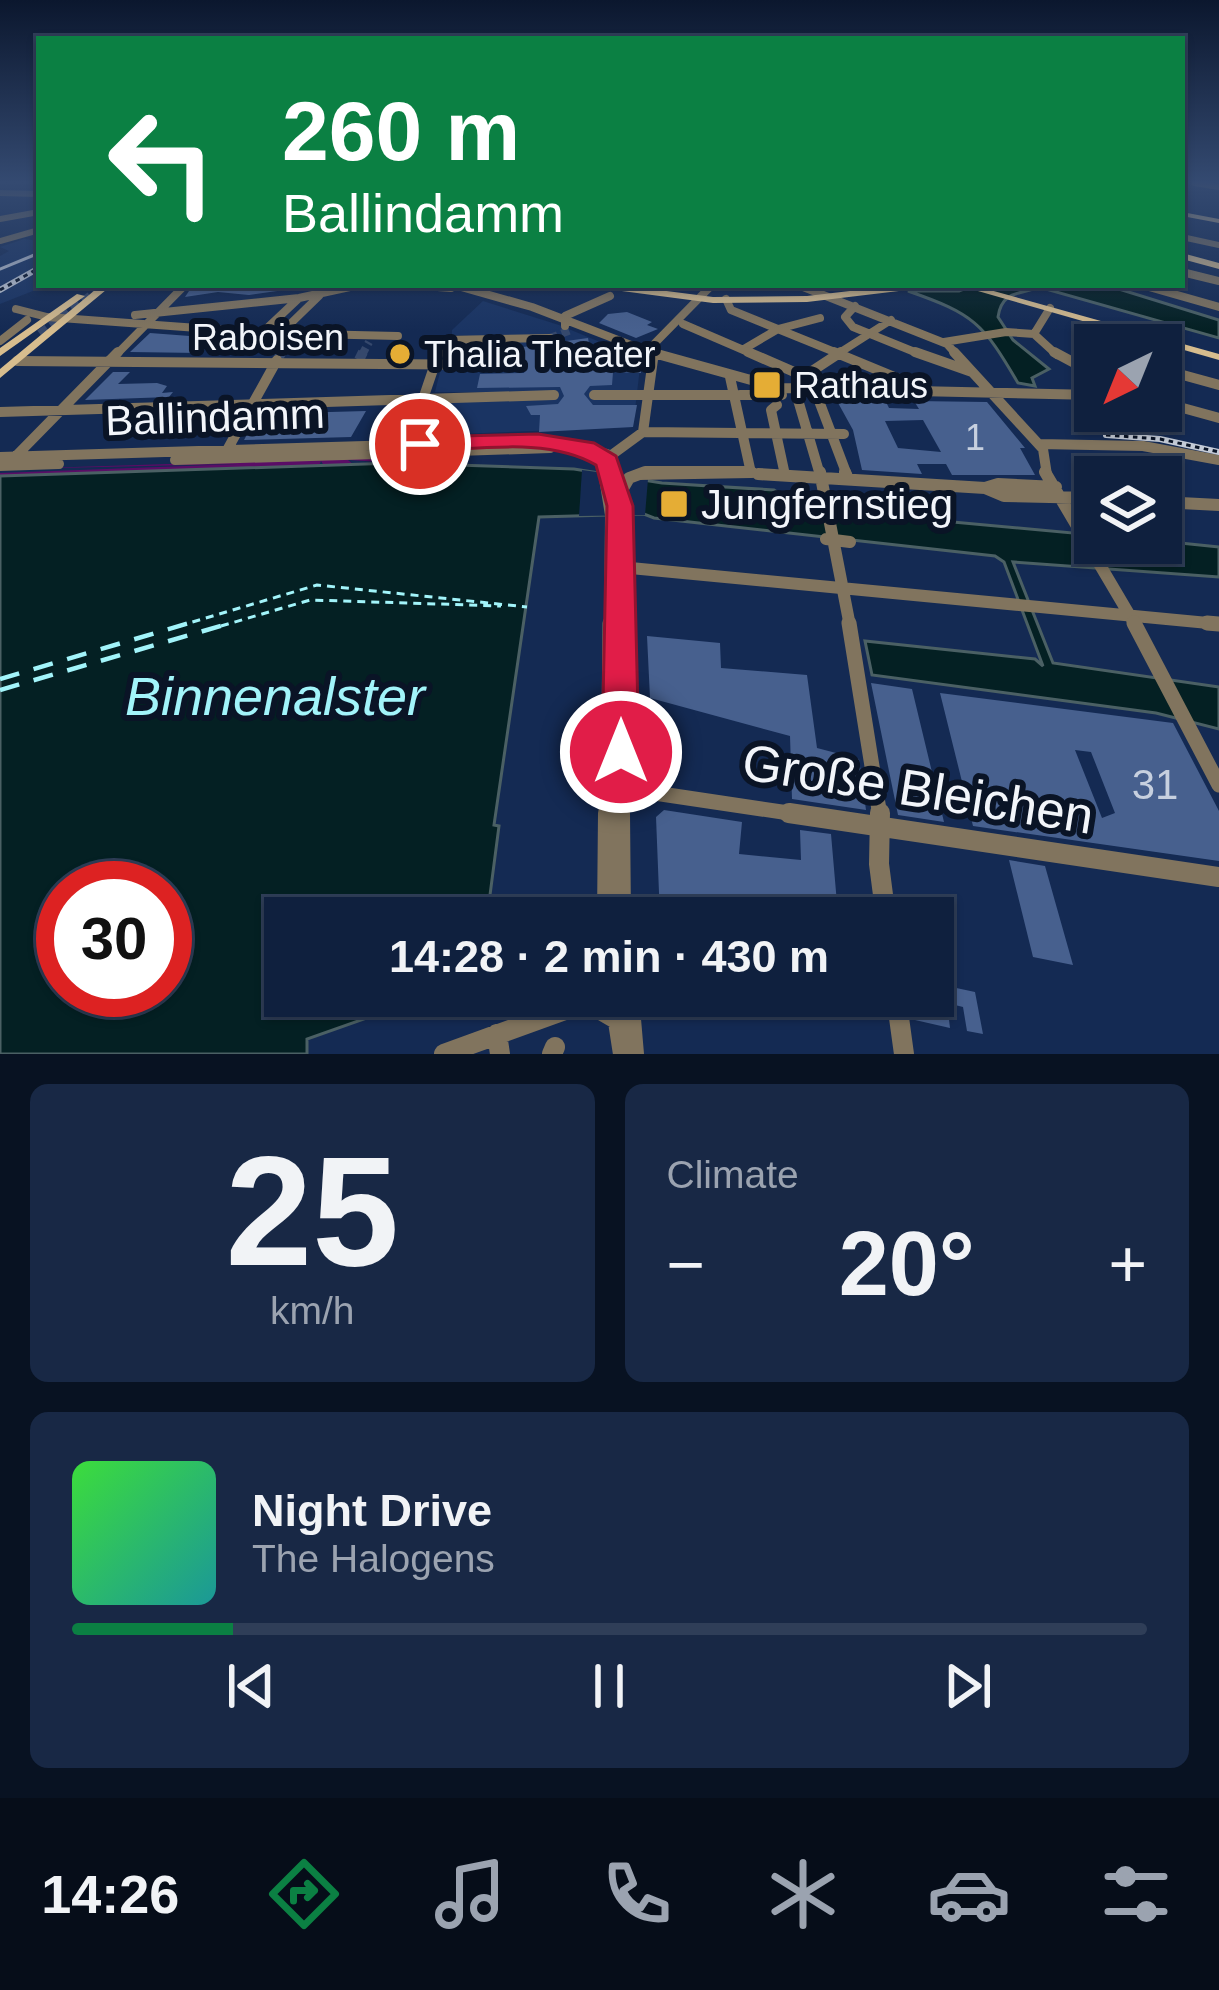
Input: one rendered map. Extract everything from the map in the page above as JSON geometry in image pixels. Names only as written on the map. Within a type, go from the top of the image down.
[{"type":"main road","points":[[1185,256],[1219,264]]},
{"type":"main road","points":[[0,364],[51,315],[93,288]]},
{"type":"main road","points":[[0,364],[17,361],[104,288]]},
{"type":"main road","points":[[613,290],[726,299],[829,297],[892,288]]},
{"type":"main road","points":[[971,288],[1218,357]]},
{"type":"main road","points":[[613,290],[703,294]]},
{"type":"main road","points":[[0,364],[37,333]]},
{"type":"street","points":[[1185,238],[1219,245]]},
{"type":"street","points":[[1185,273],[1219,281]]},
{"type":"street","points":[[18,460],[182,288]]},
{"type":"street","points":[[149,318],[351,288]]},
{"type":"street","points":[[456,288],[653,354],[736,388],[773,396],[989,390],[1074,394]]},
{"type":"street","points":[[487,292],[497,288]]},
{"type":"street","points":[[806,288],[944,342],[1039,444],[1043,468],[1130,615],[1219,785]]},
{"type":"street","points":[[1152,288],[1219,308]]},
{"type":"street","points":[[570,326],[613,290]]},
{"type":"street","points":[[643,432],[653,354],[703,294]]},
{"type":"street","points":[[290,334],[320,295]]},
{"type":"street","points":[[264,332],[299,298]]},
{"type":"street","points":[[726,299],[731,310],[897,378],[913,391]]},
{"type":"street","points":[[855,306],[846,320],[867,333],[956,370],[972,372]]},
{"type":"street","points":[[4,307],[290,334],[398,337]]},
{"type":"street","points":[[1034,334],[1050,308]]},
{"type":"street","points":[[744,349],[778,329],[820,318]]},
{"type":"street","points":[[0,341],[27,320]]},
{"type":"street","points":[[806,375],[890,320]]},
{"type":"street","points":[[680,323],[806,375],[825,398],[848,466],[867,482],[951,490],[985,488],[1004,496],[1074,494]]},
{"type":"street","points":[[944,342],[1006,332],[1034,334],[1074,364]]},
{"type":"street","points":[[406,449],[444,339],[550,338]]},
{"type":"street","name":"Raboisen","points":[[17,361],[518,364]]},
{"type":"street","points":[[225,454],[277,361]]},
{"type":"street","points":[[1182,375],[1219,385]]},
{"type":"street","points":[[620,897],[615,783],[618,497],[631,477],[655,471],[749,474],[736,388]]},
{"type":"street","points":[[594,395],[780,388],[825,398]]},
{"type":"street","points":[[796,394],[837,523],[884,897]]},
{"type":"street","points":[[0,412],[554,395]]},
{"type":"street","points":[[773,396],[805,417]]},
{"type":"street","points":[[773,396],[771,410],[785,476]]},
{"type":"street","points":[[1182,408],[1219,418]]},
{"type":"street","points":[[618,497],[602,454],[643,432],[838,434]]},
{"type":"street","points":[[1039,444],[1142,446],[1219,460]]},
{"type":"street","name":"Ballindamm","points":[[0,461],[576,446],[602,454]]},
{"type":"street","points":[[758,474],[824,478],[848,466]]},
{"type":"street","points":[[608,897],[620,567],[609,474]]},
{"type":"street","points":[[1182,503],[1219,505]]},
{"type":"street","points":[[620,567],[1219,624]]},
{"type":"street","name":"Große Bleichen","points":[[615,783],[1219,877]]},
{"type":"street","points":[[444,1054],[499,1044],[556,1017]]},
{"type":"street","points":[[617,1017],[623,1054]]},
{"type":"street","points":[[631,1017],[634,1054]]},
{"type":"street","points":[[899,1017],[904,1054]]},
{"type":"shaded area","points":[[24,239],[36,241],[36,288],[40,288],[0,304],[0,256],[9,251],[0,247]]},
{"type":"shaded area","points":[[483,301],[559,325],[641,359],[633,427],[435,435],[440,403],[506,392],[435,392],[448,340],[474,336],[452,335],[452,330]]},
{"type":"shaded area","points":[[389,457],[398,463],[348,460],[354,465],[324,466],[321,461],[319,466],[0,476],[238,464],[10,469]]},
{"type":"water","points":[[1035,288],[1008,297],[998,317],[1013,340],[1049,369],[1032,378],[1035,386],[1018,383],[975,323],[908,291]]},
{"type":"water","points":[[1043,288],[1116,288],[1219,320],[1219,338]]},
{"type":"water","name":"Binnenalster","points":[[395,463],[574,469],[662,483],[774,490],[801,508],[1074,533],[1074,564],[1182,564],[1182,543],[1219,547],[1219,577],[1013,562],[1053,663],[1219,687],[1219,729],[1156,713],[872,675],[865,641],[1035,659],[1043,666],[1004,562],[995,556],[644,514],[539,517],[494,825],[499,826],[490,897],[264,897],[264,1017],[369,1017],[307,1039],[307,1054],[0,1054],[0,476]]},
{"type":"pier","points":[[582,470],[648,479],[645,515],[579,516]]},
{"type":"building","points":[[191,288],[299,288],[249,295],[218,292],[185,297]]},
{"type":"building","points":[[627,312],[658,329],[636,338],[599,323],[608,314]]},
{"type":"building","points":[[150,333],[216,338],[199,353],[130,352]]},
{"type":"building","points":[[588,338],[590,349],[598,352],[597,361],[641,362],[641,373],[613,372],[612,385],[590,386],[584,394],[593,405],[637,405],[633,427],[539,432],[540,415],[531,415],[526,406],[558,404],[564,396],[560,387],[477,388],[480,374],[524,373],[528,364],[521,356],[523,347]]},
{"type":"building","points":[[113,372],[130,372],[118,384],[157,383],[167,386],[162,393],[173,392],[169,397],[85,400]]},
{"type":"building","points":[[885,400],[889,408],[919,409],[914,401],[987,402],[1025,448],[1020,448],[1035,475],[952,475],[946,464],[917,464],[922,474],[862,470],[853,430],[837,401]],"holes":[[[923,420],[941,452],[898,448],[885,421]]]},
{"type":"building","points":[[366,411],[351,437],[244,440],[258,414]]},
{"type":"building","points":[[647,636],[720,643],[721,668],[807,675],[817,748],[859,759],[866,810],[792,799],[790,736],[650,698]]},
{"type":"building","points":[[871,683],[912,689],[944,822],[898,815]]},
{"type":"building","points":[[940,693],[1173,723],[1219,811],[1219,861],[973,826]],"holes":[[[1075,750],[1091,752],[1115,813],[1102,818]]]},
{"type":"building","points":[[664,810],[742,822],[739,854],[801,860],[800,830],[831,834],[836,897],[659,897],[656,817]]},
{"type":"building","points":[[1009,860],[1045,866],[1073,965],[1033,957]]},
{"type":"building","points":[[954,988],[975,992],[983,1034],[967,1031],[963,1007],[954,1005]]},
{"type":"building","points":[[949,1017],[950,1028],[915,1020]]},
{"type":"ferry route","points":[[179,626],[317,585],[527,607]]},
{"type":"ferry route","points":[[221,626],[310,600],[501,606]]},
{"type":"ferry route","points":[[0,679],[189,623]]},
{"type":"ferry route","points":[[0,690],[231,623]]},
{"type":"tunnel","points":[[40,334],[101,288]]},
{"type":"tunnel","points":[[550,338],[571,330]]},
{"type":"tunnel","points":[[280,355],[289,342]]},
{"type":"tunnel","points":[[362,355],[369,342]]},
{"type":"tunnel","points":[[359,360],[363,352]]},
{"type":"tram line","points":[[0,269],[36,254]]},
{"type":"railway","points":[[0,290],[36,270]]},
{"type":"railway","points":[[1106,435],[1160,439],[1219,452]]},
{"type":"place","name":"Thalia Theater","points":[[400,354]]},
{"type":"place","name":"Rathaus","points":[[767,385]]},
{"type":"place","name":"Jungfernstieg","points":[[674,504]]},
{"type":"route","points":[[420,444],[538,441],[585,448],[607,461],[620,506],[621,752]]}]
